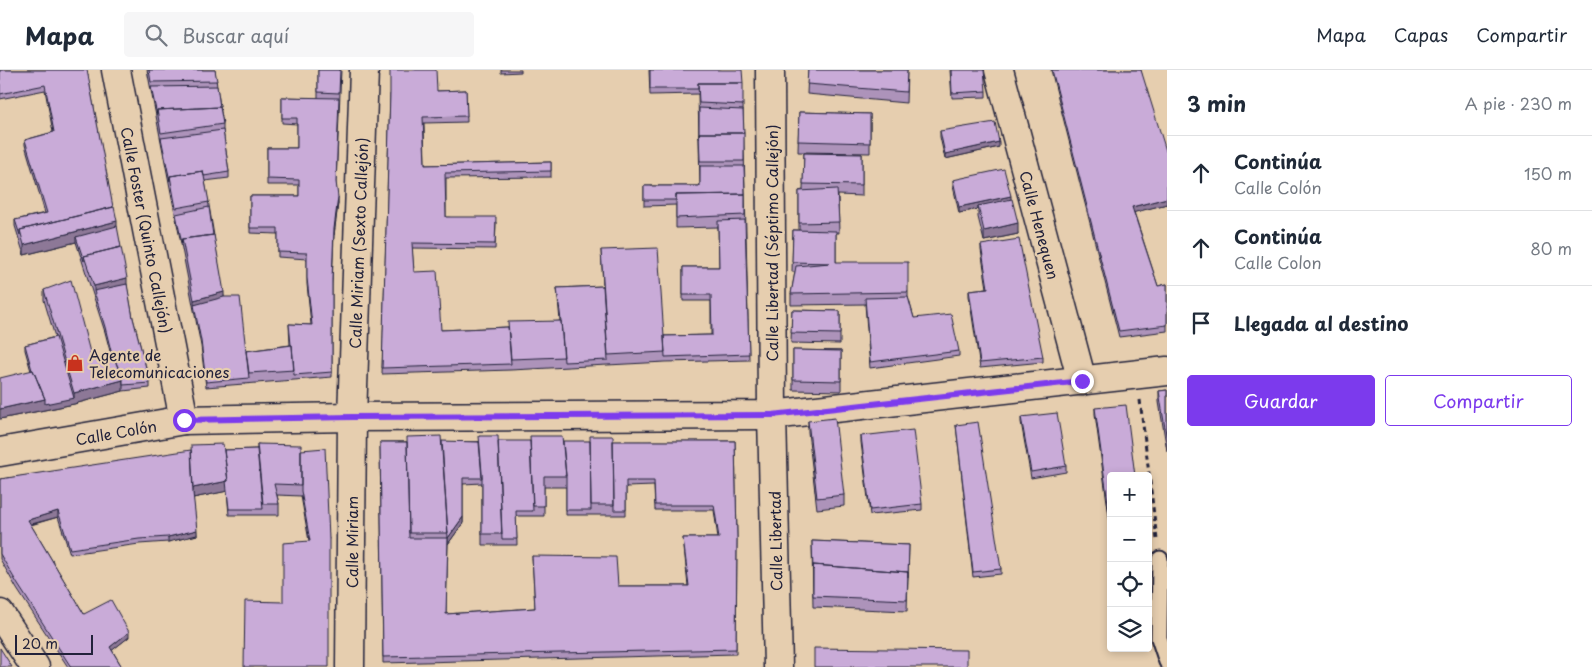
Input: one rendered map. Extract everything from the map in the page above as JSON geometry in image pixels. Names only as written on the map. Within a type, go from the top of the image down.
[{"type":"street","name":"Calle Foster (Quinto Callejón)","points":[[116,70],[184,420]]},
{"type":"street","name":"Calle Miriam (Sexto Callejón)","points":[[352,417],[364,70]]},
{"type":"street","name":"Calle Libertad (Séptimo Callejón)","points":[[770,70],[772,415]]},
{"type":"street","name":"Calle Henequen","points":[[999,70],[1082,381]]},
{"type":"street","name":"Calle Colón","points":[[0,452],[184,420],[352,417],[772,415],[1167,371]]},
{"type":"street","name":"Calle Libertad","points":[[772,415],[778,667]]},
{"type":"street","name":"Calle Miriam","points":[[350,667],[352,417]]},
{"type":"street","points":[[0,614],[35,667]]},
{"type":"lane","points":[[1160,559],[1159,638],[1167,662]]},
{"type":"path","points":[[1137,374],[1160,559]]},
{"type":"building","points":[[0,70],[87,70],[113,207],[20,230],[20,235],[15,220],[47,213],[25,140],[54,132],[45,85],[0,94]]},
{"type":"building","points":[[149,70],[215,70],[217,81],[151,82]]},
{"type":"building","points":[[318,70],[340,70],[339,93],[318,92]]},
{"type":"building","points":[[390,70],[436,70],[437,91],[466,90],[467,116],[423,117],[425,165],[551,162],[551,171],[445,173],[446,217],[496,217],[495,244],[412,243],[414,272],[437,271],[441,330],[508,327],[511,364],[382,368]]},
{"type":"building","points":[[650,70],[742,70],[743,83],[698,83],[698,89],[650,89]]},
{"type":"building","points":[[808,70],[907,70],[906,92],[807,84]]},
{"type":"building","points":[[951,70],[984,70],[986,91],[952,93]]},
{"type":"building","points":[[1052,70],[1141,70],[1167,154],[1167,198],[1132,207],[1158,286],[1167,284],[1167,325],[1119,331]]},
{"type":"building","points":[[698,83],[743,83],[743,105],[699,103]]},
{"type":"building","points":[[217,86],[220,107],[157,110],[157,115],[151,87]]},
{"type":"building","points":[[282,97],[339,98],[336,182],[338,197],[334,229],[332,280],[332,372],[294,375],[289,324],[312,325],[307,278],[307,253],[278,252],[278,228],[250,228],[250,196],[299,196],[299,180],[267,179],[267,148],[297,148],[297,118],[282,118]]},
{"type":"building","points":[[220,107],[223,124],[161,133],[157,110]]},
{"type":"building","points":[[699,108],[743,110],[744,133],[699,133]]},
{"type":"building","points":[[799,112],[870,114],[870,143],[798,141]]},
{"type":"building","points":[[995,122],[999,142],[945,154],[940,131]]},
{"type":"building","points":[[223,130],[229,172],[204,176],[203,171],[170,176],[170,181],[161,138]]},
{"type":"building","points":[[699,133],[744,133],[744,161],[700,161]]},
{"type":"building","points":[[804,153],[862,154],[862,185],[803,184]]},
{"type":"building","points":[[700,166],[744,166],[745,194],[676,195],[676,200],[644,200],[644,186],[700,186]]},
{"type":"building","points":[[1004,169],[1011,196],[959,207],[953,180]]},
{"type":"building","points":[[203,171],[209,202],[176,208],[170,176]]},
{"type":"building","points":[[837,189],[839,222],[799,223],[799,191]]},
{"type":"building","points":[[745,194],[745,215],[676,218],[676,195]]},
{"type":"building","points":[[1012,199],[1018,223],[984,231],[978,206]]},
{"type":"building","points":[[114,207],[117,221],[24,245],[20,230]]},
{"type":"building","points":[[209,207],[213,235],[182,239],[182,244],[176,214]]},
{"type":"building","points":[[745,220],[749,354],[665,357],[664,336],[712,335],[711,295],[683,295],[683,267],[719,267],[718,221]]},
{"type":"building","points":[[117,226],[121,247],[84,256],[84,261],[76,237]]},
{"type":"building","points":[[793,230],[836,231],[836,262],[908,262],[908,292],[791,294],[796,266],[830,263],[792,262]]},
{"type":"building","points":[[214,235],[224,292],[194,300],[182,239]]},
{"type":"building","points":[[1019,239],[1043,357],[980,363],[969,290],[988,288],[981,245]]},
{"type":"building","points":[[121,247],[127,278],[94,286],[84,256]]},
{"type":"building","points":[[658,248],[665,352],[608,355],[601,250]]},
{"type":"building","points":[[71,280],[92,360],[113,355],[123,380],[74,393],[44,290]]},
{"type":"building","points":[[127,284],[133,318],[150,383],[123,385],[123,380],[112,355],[94,291]]},
{"type":"building","points":[[603,286],[608,360],[564,362],[557,288]]},
{"type":"building","points":[[224,297],[240,297],[249,378],[206,382],[194,305]]},
{"type":"building","points":[[908,297],[914,318],[951,314],[959,351],[870,362],[865,298]]},
{"type":"building","points":[[792,310],[840,311],[840,334],[791,333]]},
{"type":"building","points":[[561,321],[564,357],[511,359],[508,322]]},
{"type":"building","points":[[56,337],[74,398],[45,404],[45,399],[32,370],[25,345]]},
{"type":"building","points":[[292,345],[294,370],[249,373],[246,351]]},
{"type":"building","points":[[793,350],[841,351],[841,381],[793,380]]},
{"type":"building","points":[[33,370],[45,399],[0,409],[0,378]]},
{"type":"building","points":[[1167,390],[1167,440],[1159,391]]},
{"type":"building","points":[[1126,405],[1134,472],[1107,472],[1107,496],[1095,408]]},
{"type":"building","points":[[1057,413],[1066,466],[1031,472],[1021,417]]},
{"type":"building","points":[[835,418],[844,495],[817,498],[808,421]]},
{"type":"building","points":[[978,422],[1001,569],[973,572],[956,425]]},
{"type":"building","points":[[913,430],[922,504],[870,510],[861,436]]},
{"type":"building","points":[[441,436],[448,533],[409,533],[407,437]]},
{"type":"building","points":[[479,436],[498,436],[502,534],[482,534],[482,473]]},
{"type":"building","points":[[530,436],[562,436],[566,476],[544,476],[544,506],[533,506]]},
{"type":"building","points":[[590,436],[613,436],[614,505],[591,505]]},
{"type":"building","points":[[442,441],[479,442],[482,478],[463,478],[463,517],[448,538]]},
{"type":"building","points":[[498,441],[530,441],[533,511],[516,511],[517,539],[502,539]]},
{"type":"building","points":[[563,441],[590,441],[591,510],[566,510]]},
{"type":"building","points":[[613,441],[735,441],[737,538],[736,649],[383,657],[380,442],[407,442],[409,538],[448,538],[446,614],[535,608],[532,556],[616,557],[618,586],[689,586],[683,538],[719,538],[714,505],[655,505],[654,481],[626,481],[626,510],[614,510]]},
{"type":"building","points":[[223,444],[228,481],[193,488],[191,445]]},
{"type":"building","points":[[257,444],[301,445],[301,485],[274,484],[279,504],[263,504]]},
{"type":"building","points":[[325,448],[329,539],[329,667],[244,667],[245,601],[283,602],[283,543],[310,541],[301,491],[301,450]]},
{"type":"building","points":[[257,449],[263,509],[229,509],[224,450]]},
{"type":"building","points":[[191,450],[197,530],[168,537],[139,539],[70,549],[58,511],[28,520],[84,614],[111,600],[129,632],[110,647],[122,667],[71,667],[0,554],[0,479]]},
{"type":"building","points":[[812,541],[909,545],[908,577],[908,572],[813,565],[813,570]]},
{"type":"building","points":[[813,565],[908,572],[907,600],[813,596]]},
{"type":"building","points":[[0,648],[12,667],[0,667]]},
{"type":"building","points":[[814,648],[967,650],[967,667],[814,667]]},
{"type":"place","name":"Agente de Telecomunicaciones","points":[[75,363]]},
{"type":"route","points":[[184,420],[352,417],[772,415],[1082,381]]}]
